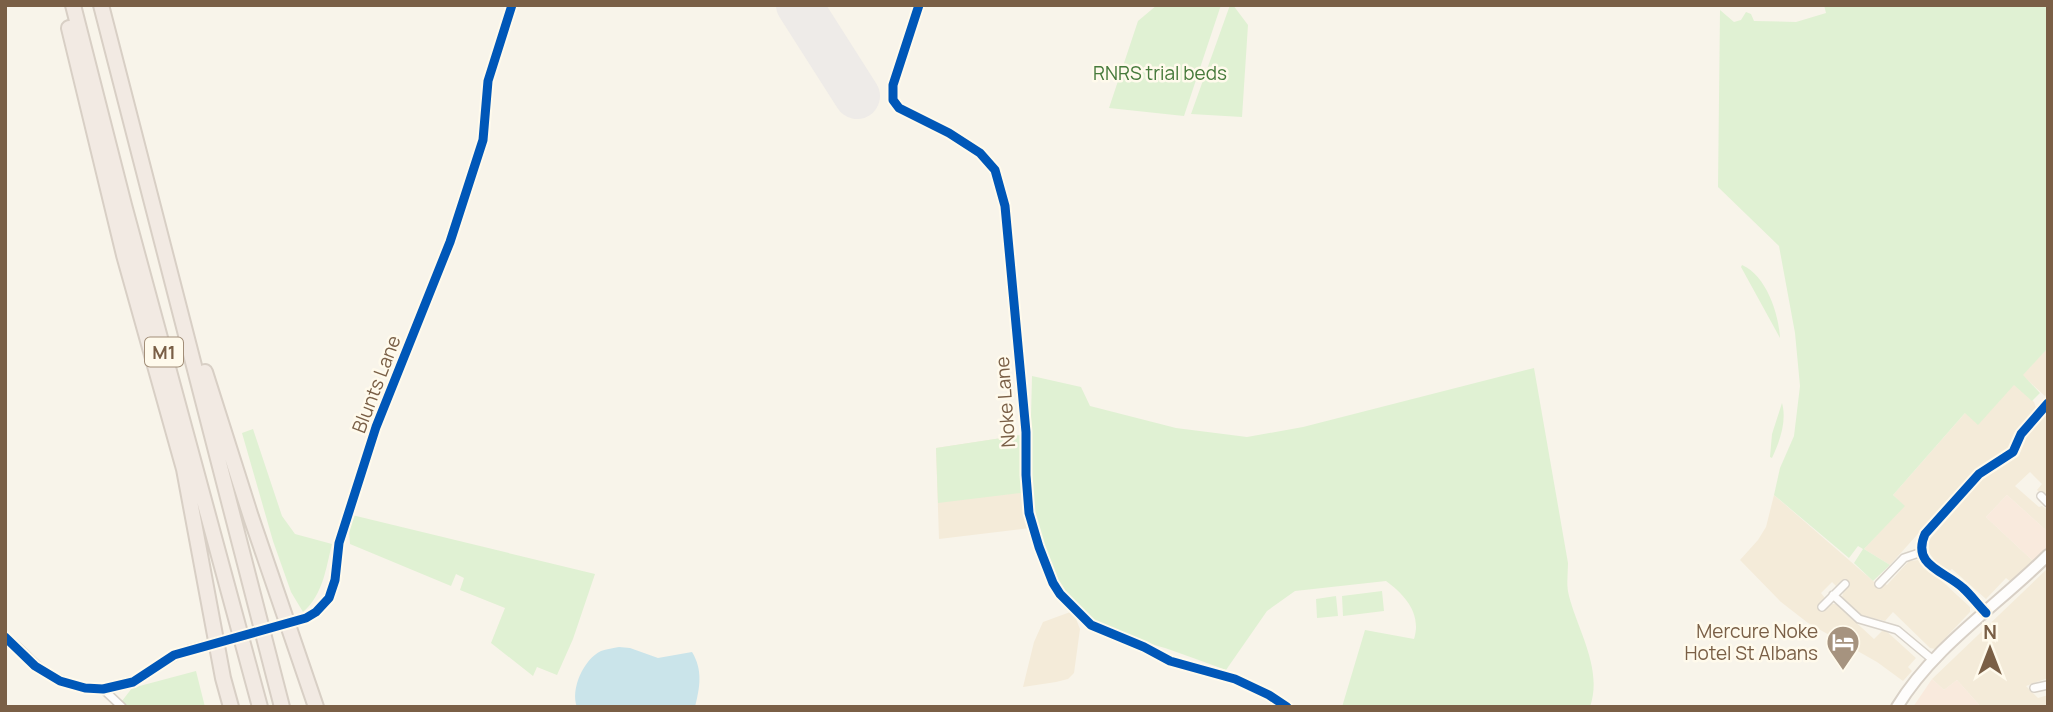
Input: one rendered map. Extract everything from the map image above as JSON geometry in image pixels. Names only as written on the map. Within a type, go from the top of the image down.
[{"type":"highway","points":[[64,5],[124,255],[184,469],[223,678],[231,707]]},
{"type":"highway","name":"M1","points":[[73,5],[124,205],[260,707]]},
{"type":"highway","name":"M1","points":[[101,5],[282,707]]},
{"type":"highway","points":[[154,210],[251,517],[316,707]]},
{"type":"main road","points":[[1897,707],[1933,660],[2048,555]]},
{"type":"street","name":"Blunts Lane","points":[[103,690],[132,682],[174,655],[190,649],[306,618],[316,612],[328,598],[335,580],[340,543],[376,427],[450,242],[483,140],[488,81],[512,5]]},
{"type":"street","name":"Noke Lane","points":[[919,5],[893,85],[893,100],[899,108],[980,153],[995,170],[1006,206],[1026,432],[1029,513],[1053,583],[1060,594],[1091,625],[1170,661],[1235,679],[1287,707]]},
{"type":"street","points":[[1986,613],[1960,585],[1928,563],[1922,552],[1925,534],[1979,474],[2013,452],[2021,433],[2048,403]]},
{"type":"street","points":[[2040,496],[2048,503]]},
{"type":"street","points":[[1879,584],[1907,555],[1922,552]]},
{"type":"street","points":[[1822,607],[1845,584]]},
{"type":"street","points":[[1833,595],[1859,619],[1897,630],[1933,660]]},
{"type":"street","points":[[5,637],[35,666],[60,681],[103,690],[122,707]]},
{"type":"street","points":[[2034,688],[2048,685]]},
{"type":"shaded area","points":[[2048,348],[2048,394],[2045,396],[2022,375]]},
{"type":"shaded area","points":[[2014,384],[2034,402],[2036,408],[2014,433],[2009,448],[1977,468],[1890,565],[1864,549],[1904,506],[1893,495],[1966,412],[1978,424]]},
{"type":"shaded area","points":[[2048,412],[2048,500],[2037,490],[2042,484],[2030,472],[2015,486],[2039,507],[2048,510],[2048,532],[2007,495],[1986,517],[2033,561],[2011,582],[2006,578],[1986,599],[1952,569],[1949,571],[1936,562],[1929,553],[1929,540],[1982,480],[2019,456],[2027,435]]},
{"type":"shaded area","points":[[1021,435],[1023,467],[1020,487],[1030,528],[939,539],[936,448]]},
{"type":"shaded area","points":[[1774,495],[1880,587],[1884,583],[1887,585],[1909,561],[1919,560],[1970,607],[1970,612],[1935,649],[1930,648],[1893,612],[1885,621],[1861,615],[1842,597],[1849,586],[1842,580],[1836,586],[1832,582],[1821,593],[1825,598],[1819,605],[1825,610],[1836,604],[1874,639],[1884,629],[1916,658],[1908,667],[1912,671],[1903,681],[1877,662],[1808,623],[1781,602],[1740,560],[1766,527]]},
{"type":"shaded area","points":[[2007,495],[2048,532],[2048,546],[2033,561],[1986,517]]},
{"type":"shaded area","points":[[2048,568],[2048,678],[2026,686],[2038,698],[2048,695],[2048,707],[1981,707],[1957,680],[1944,690],[1932,679]]},
{"type":"shaded area","points":[[1073,611],[1080,629],[1074,673],[1068,679],[1023,687],[1034,642],[1043,622]]},
{"type":"shaded area","points":[[1932,679],[1944,690],[1957,680],[1981,707],[1913,707]]},
{"type":"green space","name":"RNRS trial beds","points":[[1157,5],[1221,5],[1184,116],[1109,108],[1138,21]]},
{"type":"green space","points":[[1230,5],[1233,5],[1248,25],[1242,117],[1191,114]]},
{"type":"green space","points":[[1824,5],[2048,5],[2048,348],[2023,375],[2040,393],[2032,401],[2014,385],[1978,425],[1965,413],[1893,495],[1905,506],[1864,549],[1890,565],[1873,581],[1854,563],[1863,549],[1858,546],[1849,558],[1774,495],[1780,468],[1794,436],[1800,386],[1795,333],[1779,246],[1718,187],[1720,10],[1734,22],[1741,20],[1746,12],[1751,14],[1754,21],[1796,22],[1826,13]]},
{"type":"green space","points":[[1742,265],[1758,277],[1770,296],[1780,338],[1741,267]]},
{"type":"green space","points":[[1534,368],[1568,563],[1568,592],[1591,664],[1593,693],[1590,707],[1342,707],[1365,630],[1414,639],[1414,613],[1400,592],[1386,581],[1295,591],[1267,611],[1226,670],[1127,637],[1097,622],[1064,593],[1052,576],[1043,555],[1037,531],[1031,478],[1032,376],[1081,387],[1090,406],[1176,428],[1247,437],[1303,427]]},
{"type":"green space","points":[[1782,403],[1782,431],[1772,458],[1772,434]]},
{"type":"green space","points":[[253,429],[282,516],[295,534],[332,544],[319,589],[303,612],[291,592],[273,541],[242,433]]},
{"type":"green space","points":[[1021,435],[1021,493],[938,503],[936,448]]},
{"type":"green space","points":[[352,515],[595,574],[573,639],[557,675],[537,667],[533,676],[491,643],[505,608],[460,590],[464,578],[456,574],[451,586],[350,544]]},
{"type":"green space","points":[[1382,591],[1384,611],[1343,616],[1342,596]]},
{"type":"green space","points":[[1336,596],[1338,616],[1317,618],[1316,599]]},
{"type":"green space","points":[[196,671],[205,707],[128,707],[122,701],[132,688]]},
{"type":"water","points":[[619,647],[658,658],[692,652],[700,679],[695,707],[577,707],[575,692],[584,667],[601,651]]},
{"type":"runway","points":[[799,5],[857,96]]},
{"type":"cycle path","points":[[5,637],[35,666],[60,681],[85,688],[103,689],[133,682],[174,655],[306,618],[329,598],[335,580],[339,543],[376,427],[450,242],[483,140],[488,81],[512,5]]},
{"type":"cycle path","points":[[919,5],[893,85],[893,100],[899,108],[949,133],[980,153],[995,170],[1005,206],[1026,432],[1029,513],[1053,583],[1060,594],[1091,625],[1170,661],[1235,679],[1287,707]]},
{"type":"cycle path","points":[[1986,613],[1963,588],[1926,561],[1922,554],[1925,534],[1979,474],[2013,452],[2021,434],[2048,403]]},
{"type":"place","name":"Mercure Noke Hotel St Albans","points":[[1843,672]]}]
